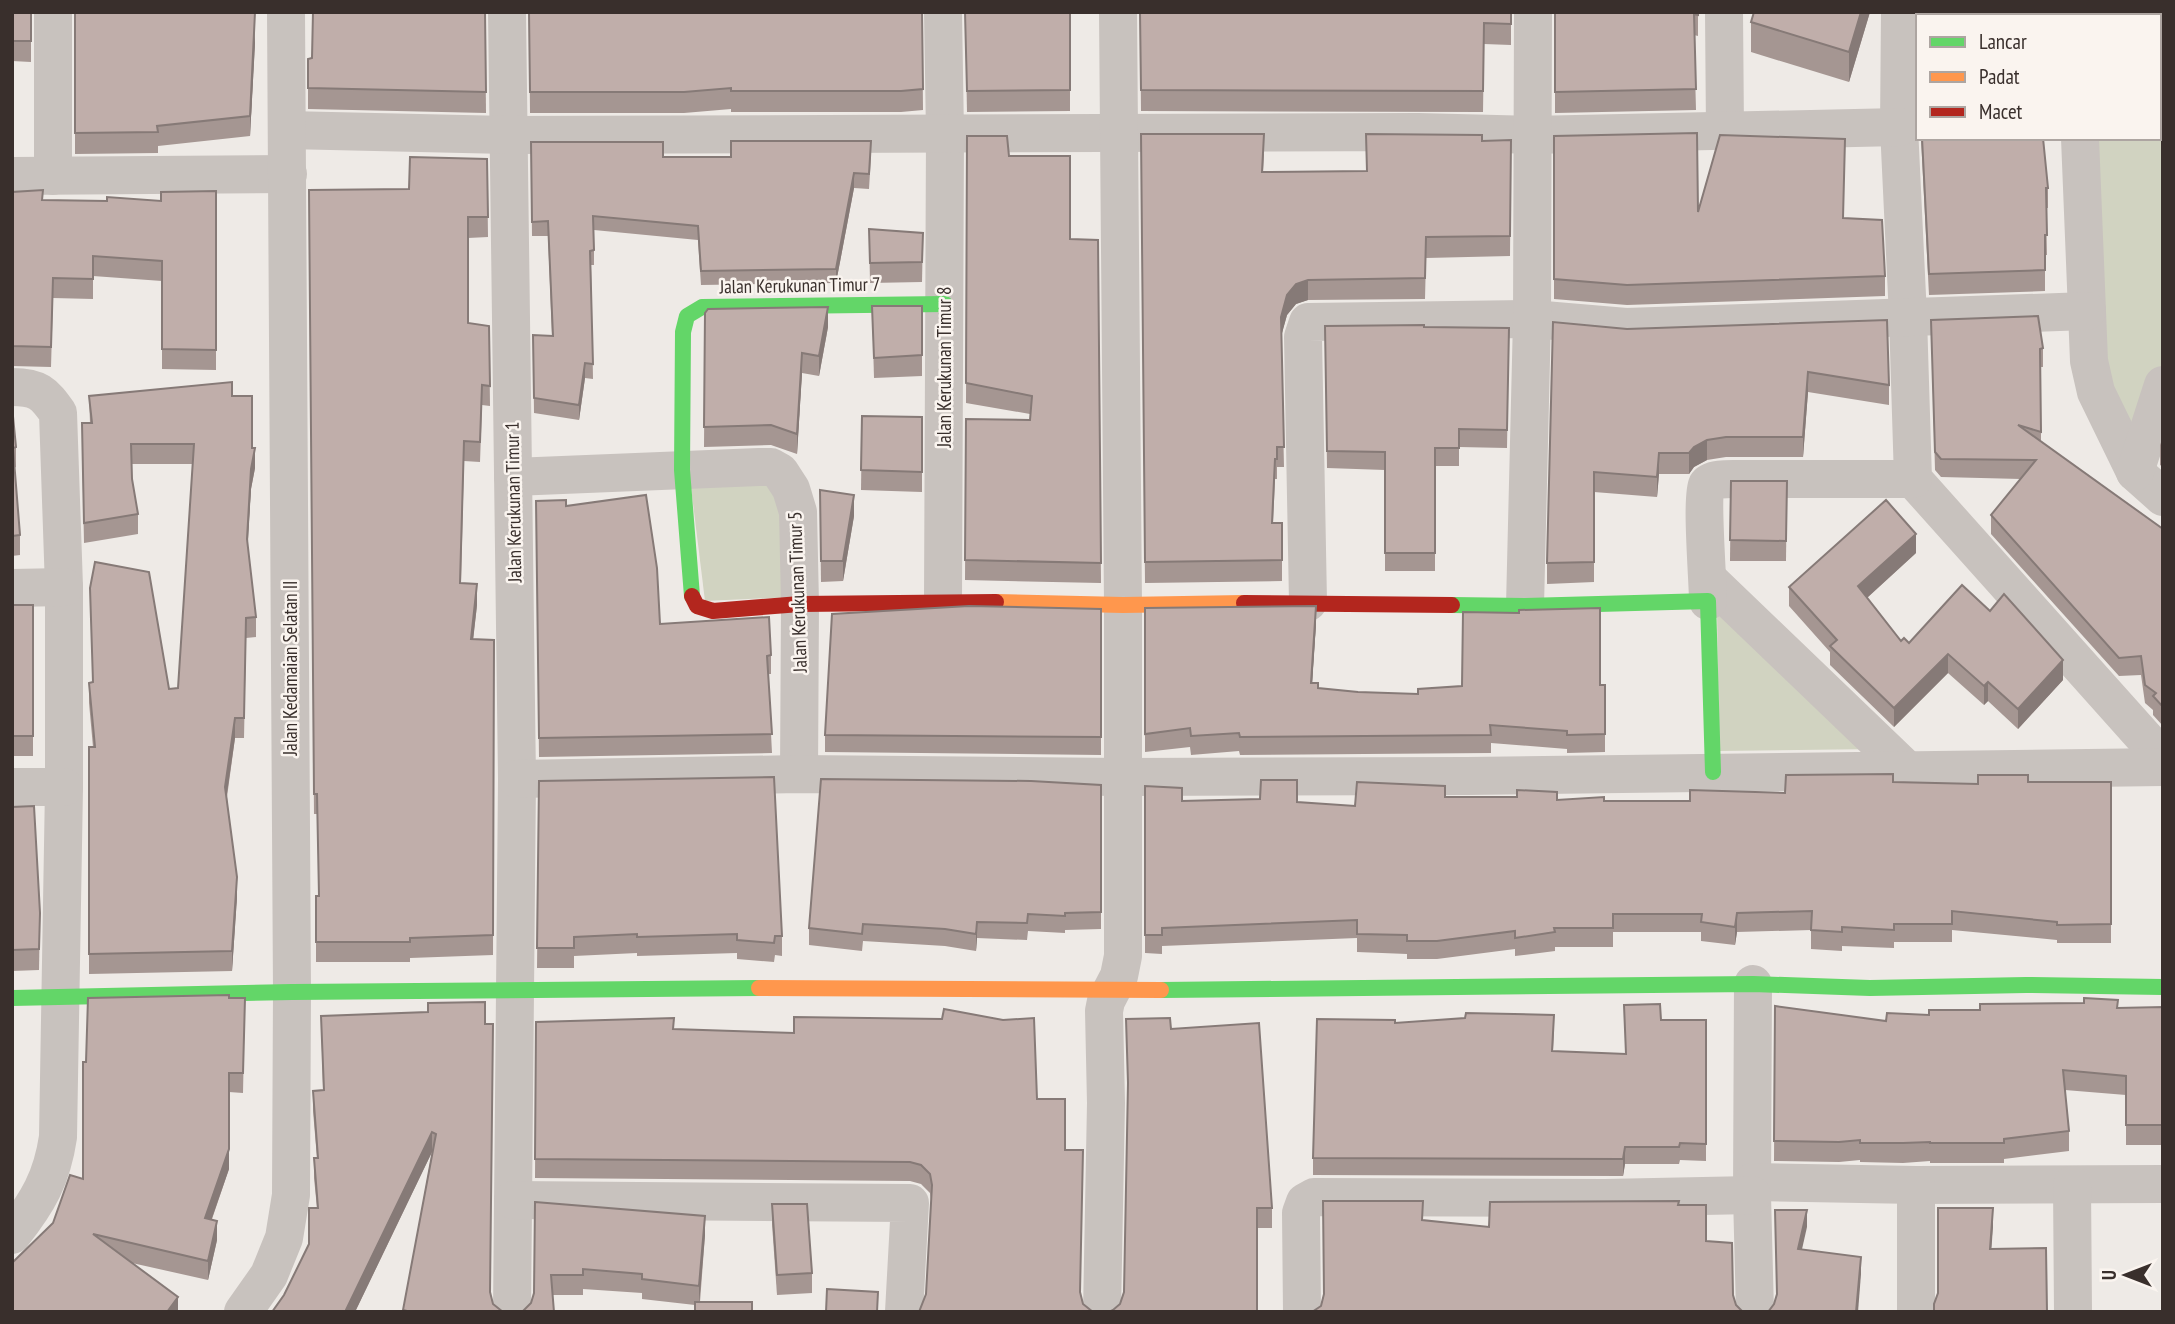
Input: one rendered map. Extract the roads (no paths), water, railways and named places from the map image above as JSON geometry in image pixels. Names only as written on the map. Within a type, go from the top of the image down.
[{"type":"street","points":[[53,12],[53,176]]},
{"type":"street","name":"Jalan Kedamaian Selatan II","points":[[243,1312],[269,1275],[284,1238],[291,1195],[286,12]]},
{"type":"street","name":"Jalan Kerukunan Timur 1","points":[[507,12],[517,779],[512,1312]]},
{"type":"street","name":"Jalan Kerukunan Timur 8","points":[[943,12],[943,601]]},
{"type":"street","points":[[1102,1312],[1106,1103],[1104,1011],[1110,991],[1119,976],[1123,956],[1118,12]]},
{"type":"street","points":[[1525,606],[1532,319],[1533,12]]},
{"type":"street","points":[[1724,12],[1726,131]]},
{"type":"street","points":[[517,779],[799,774],[1122,777],[2163,766],[2150,744],[1913,479],[1899,127],[1900,12]]},
{"type":"street","points":[[287,130],[507,135],[1119,132],[1418,132],[1531,135],[1899,127]]},
{"type":"street","points":[[2080,140],[2089,361],[2096,392],[2149,485]]},
{"type":"street","points":[[12,176],[288,174]]},
{"type":"street","name":"Jalan Kerukunan Timur 7","points":[[682,470],[683,332],[687,316],[695,310],[702,307],[945,304]]},
{"type":"street","points":[[1308,602],[1303,337],[1308,322],[1532,319],[1626,327],[2087,311]]},
{"type":"street","points":[[2149,485],[2163,385]]},
{"type":"street","points":[[12,387],[26,387],[46,395],[58,413],[64,587],[64,787],[58,1137],[54,1163],[45,1188],[12,1235]]},
{"type":"street","name":"Jalan Kerukunan Timur 5","points":[[513,477],[760,467],[771,467],[780,472],[791,489],[798,512],[799,774]]},
{"type":"street","points":[[682,470],[692,596],[697,606],[713,611],[800,604],[943,601],[1123,605],[1308,602],[1525,606],[1708,590],[1907,770]]},
{"type":"street","points":[[1713,772],[1704,503],[1707,485],[1711,482],[1738,479],[1913,479]]},
{"type":"street","points":[[12,588],[64,587]]},
{"type":"street","points":[[12,788],[64,787]]},
{"type":"street","points":[[1752,984],[1755,1312]]},
{"type":"street","points":[[12,999],[292,992],[830,987],[1110,991],[1752,984],[1870,989],[2026,985],[2163,987]]},
{"type":"street","points":[[1302,1312],[1301,1213],[1305,1202],[1314,1196],[1605,1198],[1752,1189],[2163,1184]]},
{"type":"street","points":[[1916,1185],[1916,1312]]},
{"type":"street","points":[[2072,1185],[2073,1312]]},
{"type":"street","points":[[513,1200],[910,1203],[904,1312]]}]
